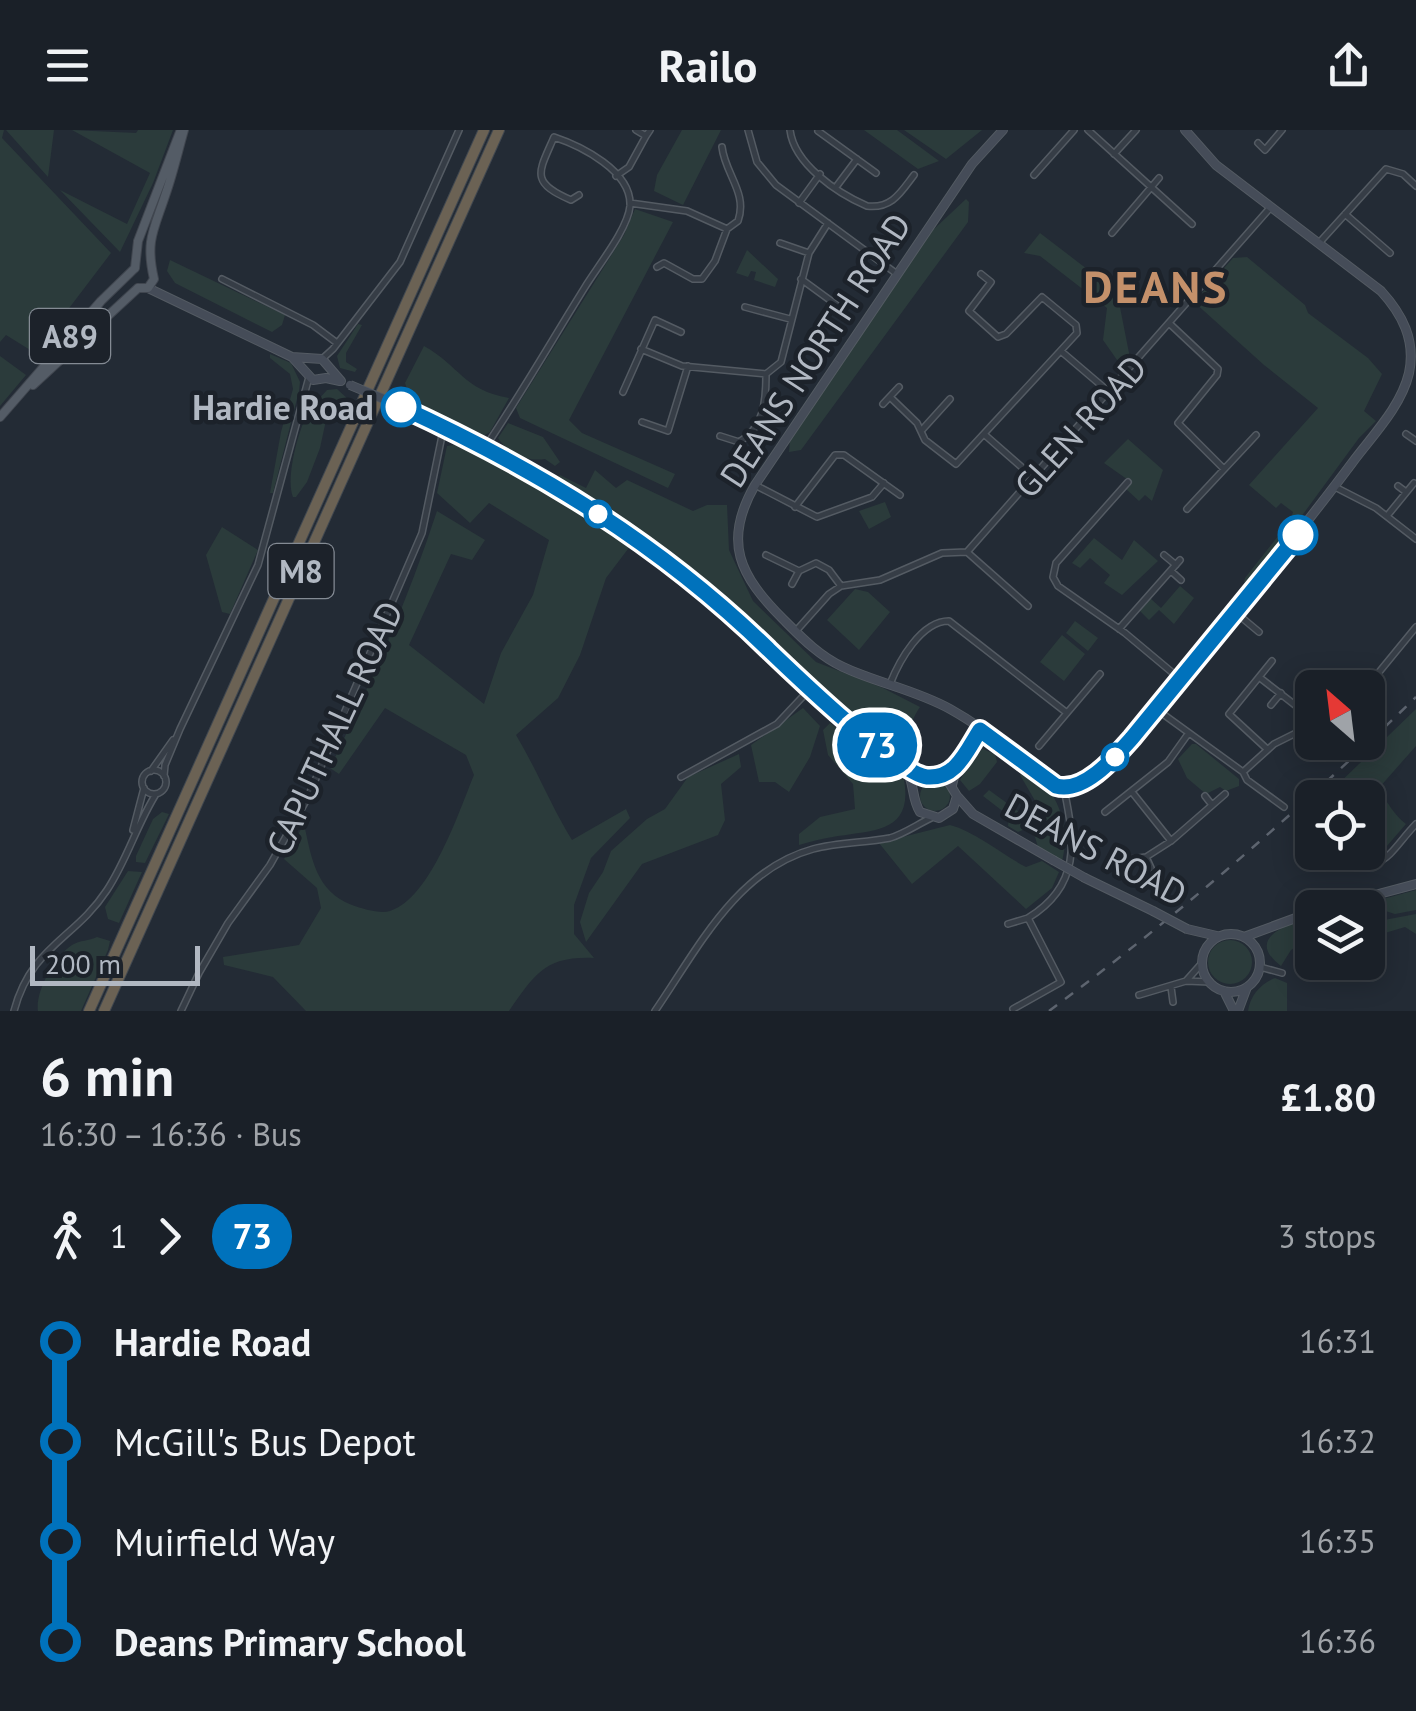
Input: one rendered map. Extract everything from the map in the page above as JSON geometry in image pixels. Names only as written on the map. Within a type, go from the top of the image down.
[{"type":"highway","name":"M8","points":[[89,1011],[484,130]]},
{"type":"highway","name":"M8","points":[[104,1011],[499,130]]},
{"type":"main road","name":"A89","points":[[0,417],[101,300],[133,272],[149,268],[151,230],[167,192],[183,130]]},
{"type":"main road","name":"A89","points":[[143,288],[133,272],[138,242],[155,190],[183,130]]},
{"type":"main road","points":[[149,268],[154,279]]},
{"type":"main road","name":"A89","points":[[14,402],[154,279]]},
{"type":"street","points":[[14,1011],[26,978],[41,955],[105,893],[156,794],[165,787],[165,765],[180,729],[258,566],[306,396],[335,346],[400,262],[458,130]]},
{"type":"street","points":[[616,176],[629,167],[648,133],[636,130]]},
{"type":"street","points":[[748,130],[765,174],[897,274]]},
{"type":"street","points":[[790,130],[800,159],[858,202],[877,207],[895,200],[914,175]]},
{"type":"street","name":"DEANS NORTH ROAD","points":[[1002,130],[972,164],[755,485],[741,513],[738,553],[751,584],[796,632],[840,666],[930,698],[1048,782],[1064,789]]},
{"type":"street","points":[[1034,175],[1074,130]]},
{"type":"street","points":[[1088,130],[1192,224]]},
{"type":"street","points":[[1114,154],[1136,130]]},
{"type":"street","points":[[1258,144],[1265,150],[1282,130]]},
{"type":"street","points":[[818,131],[876,173]]},
{"type":"street","points":[[1008,924],[1040,910],[1065,882],[1073,852],[1064,789],[1115,757],[1156,709],[1335,487],[1412,378],[1410,345],[1398,310],[1380,291],[1216,165],[1190,132]]},
{"type":"street","points":[[572,200],[550,190],[539,175],[556,133],[600,158],[616,176],[630,203]]},
{"type":"street","points":[[664,254],[660,265],[702,279],[716,261],[727,229],[738,221],[742,201],[723,158],[722,146]]},
{"type":"street","points":[[715,160],[723,158]]},
{"type":"street","points":[[836,187],[857,160]]},
{"type":"street","points":[[1317,246],[1386,168],[1403,174],[1416,186]]},
{"type":"street","points":[[799,202],[820,174]]},
{"type":"street","points":[[1112,233],[1159,178]]},
{"type":"street","points":[[572,200],[579,196]]},
{"type":"street","points":[[572,200],[573,209]]},
{"type":"street","points":[[630,203],[687,211],[727,229]]},
{"type":"street","points":[[486,446],[615,238],[630,203]]},
{"type":"street","name":"GLEN ROAD","points":[[966,552],[1270,208]]},
{"type":"street","points":[[1345,214],[1390,253]]},
{"type":"street","points":[[641,348],[663,360],[688,366],[766,374],[781,362],[809,253],[828,223]]},
{"type":"street","points":[[780,243],[809,253]]},
{"type":"street","points":[[890,397],[917,423],[927,443],[956,464],[1076,333],[1076,325],[1042,297],[1006,334],[998,337],[970,311],[990,282],[981,274]]},
{"type":"street","points":[[154,279],[170,298]]},
{"type":"street","points":[[222,279],[313,325],[335,346]]},
{"type":"street","points":[[801,279],[838,306]]},
{"type":"street","points":[[143,288],[486,446],[685,573],[809,689],[905,767],[928,777],[942,777],[958,765]]},
{"type":"street","points":[[745,306],[790,320]]},
{"type":"street","points":[[623,392],[655,320],[681,332]]},
{"type":"street","points":[[1170,324],[1218,369],[1178,423],[1224,469]]},
{"type":"street","points":[[1062,352],[1108,392]]},
{"type":"street","points":[[642,422],[668,431],[688,366]]},
{"type":"street","points":[[720,436],[739,442],[746,438],[766,410],[766,374]]},
{"type":"street","points":[[883,404],[899,386]]},
{"type":"street","points":[[920,431],[950,399]]},
{"type":"street","name":"CAPUTHALL ROAD","points":[[181,1011],[187,993],[228,923],[270,865],[331,745],[422,534],[444,426]]},
{"type":"street","points":[[985,434],[1033,478]]},
{"type":"street","points":[[1406,434],[1416,441]]},
{"type":"street","points":[[1187,509],[1256,435]]},
{"type":"street","points":[[796,507],[835,455],[844,455],[900,494]]},
{"type":"street","points":[[1128,482],[1052,570],[1058,586],[1180,678]]},
{"type":"street","points":[[755,485],[822,517],[872,496],[884,483]]},
{"type":"street","points":[[1387,516],[1414,483]]},
{"type":"street","points":[[1398,486],[1406,492]]},
{"type":"street","points":[[1335,487],[1387,516],[1416,540]]},
{"type":"street","points":[[796,632],[840,586],[880,580],[942,553],[966,552],[1028,606]]},
{"type":"street","points":[[766,554],[798,570],[816,564],[829,570],[840,586]]},
{"type":"street","points":[[1164,555],[1175,566],[1180,580]]},
{"type":"street","points":[[1119,630],[1175,566]]},
{"type":"street","points":[[792,584],[798,570]]},
{"type":"street","points":[[1235,611],[1260,632]]},
{"type":"street","points":[[890,684],[898,663],[926,631],[949,620],[1068,713]]},
{"type":"street","points":[[1381,670],[1416,627]]},
{"type":"street","points":[[1267,748],[1230,714],[1272,661]]},
{"type":"street","points":[[1039,746],[1100,674]]},
{"type":"street","points":[[1259,676],[1294,705]]},
{"type":"street","points":[[680,778],[777,724],[809,689]]},
{"type":"street","points":[[1271,705],[1280,694]]},
{"type":"street","points":[[1156,709],[1284,807]]},
{"type":"street","points":[[130,842],[144,778],[180,729]]},
{"type":"street","points":[[952,785],[958,765],[980,730]]},
{"type":"street","points":[[1105,812],[1174,756],[1188,734]]},
{"type":"street","points":[[1243,772],[1267,748],[1295,734]]},
{"type":"street","points":[[905,767],[915,789],[918,810],[932,818]]},
{"type":"street","points":[[152,771],[164,776]]},
{"type":"street","points":[[915,789],[928,777]]},
{"type":"street","points":[[656,1011],[716,923],[759,876],[814,849],[892,837],[939,818],[953,810],[957,796],[942,777]]},
{"type":"street","points":[[144,788],[156,794]]},
{"type":"street","points":[[1132,792],[1171,841]]},
{"type":"street","points":[[1131,859],[1146,857],[1171,841],[1225,794]]},
{"type":"street","name":"DEANS ROAD","points":[[957,796],[973,814]]},
{"type":"street","points":[[1205,796],[1212,805]]},
{"type":"street","points":[[910,828],[918,810]]},
{"type":"street","name":"DEANS ROAD","points":[[953,810],[973,814],[1085,878],[1191,930],[1221,936]]},
{"type":"street","points":[[1385,859],[1416,824]]},
{"type":"street","points":[[1146,857],[1151,868]]},
{"type":"street","points":[[1385,892],[1416,884]]},
{"type":"street","points":[[1013,1009],[1060,982],[1028,918]]},
{"type":"street","points":[[1186,981],[1203,960],[1207,948],[1221,936],[1244,937],[1295,918]]},
{"type":"street","points":[[1255,946],[1273,926]]},
{"type":"street","name":"DEANS ROAD","points":[[1191,930],[1203,960]]},
{"type":"street","points":[[1236,1011],[1260,967],[1255,946],[1244,937]]},
{"type":"street","points":[[1203,960],[1210,982]]},
{"type":"street","points":[[1260,967],[1282,973]]},
{"type":"street","points":[[1140,995],[1186,981],[1210,982],[1224,991],[1236,1011]]},
{"type":"street","points":[[1171,986],[1174,1002]]},
{"type":"street","points":[[1224,991],[1247,987]]},
{"type":"shaded area","points":[[0,130],[4,130],[2,138],[111,253],[35,353],[6,335],[0,342]]},
{"type":"shaded area","points":[[6,130],[54,130],[48,177]]},
{"type":"shaded area","points":[[72,130],[173,130],[120,252],[60,190],[127,224],[150,173]]},
{"type":"shaded area","points":[[682,130],[721,130],[683,205],[654,191],[657,175]]},
{"type":"shaded area","points":[[864,130],[897,130],[939,161],[918,169]]},
{"type":"shaded area","points":[[904,130],[982,130],[946,159]]},
{"type":"shaded area","points":[[966,199],[968,222],[801,450],[789,452],[790,440],[933,230]]},
{"type":"shaded area","points":[[635,209],[673,222],[569,420],[582,433],[675,474],[668,488],[520,418],[516,408],[624,235]]},
{"type":"shaded area","points":[[1040,233],[1117,292],[1130,358],[1122,367],[1103,340],[1107,308],[1040,256],[1024,253]]},
{"type":"shaded area","points":[[747,250],[778,279],[775,287],[754,280],[756,272],[751,271],[748,277],[736,273]]},
{"type":"shaded area","points":[[1247,257],[1382,374],[1364,411],[1376,421],[1359,438],[1251,585],[1244,582],[1245,578],[1293,512],[1281,503],[1276,508],[1249,485],[1318,408],[1194,302],[1233,258]]},
{"type":"shaded area","points":[[170,260],[285,315],[282,325],[272,332],[175,283],[167,271]]},
{"type":"shaded area","points":[[358,324],[362,325],[346,353],[346,362],[357,369],[355,372],[340,368],[337,356]]},
{"type":"shaded area","points":[[424,346],[471,383],[509,398],[490,432],[483,436],[411,401],[405,383]]},
{"type":"shaded area","points":[[270,354],[291,363],[300,382],[273,493],[281,432],[293,389],[290,374]]},
{"type":"shaded area","points":[[0,356],[26,375],[0,406]]},
{"type":"shaded area","points":[[337,389],[348,399],[346,406],[332,405],[328,411],[307,482],[293,497],[292,466],[306,417],[327,390]]},
{"type":"shaded area","points":[[508,423],[543,437],[560,462],[555,466],[545,459],[525,458],[507,448],[498,438]]},
{"type":"shaded area","points":[[1128,439],[1163,470],[1152,501],[1145,495],[1139,501],[1126,489],[1131,482],[1104,463]]},
{"type":"shaded area","points":[[466,443],[631,545],[606,578],[580,655],[558,698],[516,735],[572,840],[626,809],[630,818],[591,858],[574,905],[574,934],[594,958],[552,964],[534,977],[509,1011],[306,1011],[273,977],[224,965],[223,957],[299,945],[321,908],[317,888],[284,859],[304,824],[318,873],[330,892],[356,907],[390,911],[405,903],[431,872],[474,775],[466,755],[385,708],[339,774],[330,768],[388,641],[437,511],[485,540],[472,560],[451,554],[409,645],[484,704],[501,653],[533,595],[549,540],[489,503],[470,523],[437,493],[447,446]]},
{"type":"shaded area","points":[[595,470],[616,488],[627,480],[693,511],[707,505],[727,505],[729,550],[753,601],[816,662],[920,707],[911,728],[915,750],[909,759],[855,718],[802,672],[769,635],[691,572],[619,517],[555,482],[560,475],[586,488]]},
{"type":"shaded area","points":[[885,502],[891,517],[869,529],[859,511]]},
{"type":"shaded area","points":[[222,527],[258,550],[230,614],[222,612],[206,555]]},
{"type":"shaded area","points":[[1094,538],[1122,560],[1134,540],[1158,561],[1122,595],[1104,583],[1110,575],[1090,558],[1080,568],[1072,563]]},
{"type":"shaded area","points":[[1180,586],[1194,598],[1174,624],[1159,610],[1149,620],[1139,610],[1150,598],[1161,608]]},
{"type":"shaded area","points":[[855,589],[868,592],[890,612],[859,650],[827,620]]},
{"type":"shaded area","points":[[1075,621],[1098,638],[1088,651],[1066,633]]},
{"type":"shaded area","points":[[1062,635],[1085,654],[1064,681],[1040,662]]},
{"type":"shaded area","points":[[803,708],[820,726],[810,757],[789,792],[775,782],[759,782],[751,745]]},
{"type":"shaded area","points":[[1416,709],[1416,746],[1385,781],[1342,780],[1363,760],[1385,760],[1385,739]]},
{"type":"shaded area","points":[[830,723],[854,741],[856,748],[864,748],[904,780],[903,809],[897,819],[878,829],[799,845],[799,834],[820,817],[855,809],[853,784],[828,755],[823,730]]},
{"type":"shaded area","points":[[1192,744],[1239,779],[1239,786],[1226,791],[1220,787],[1206,794],[1187,778],[1178,759]]},
{"type":"shaded area","points":[[983,749],[995,754],[997,762],[980,784],[969,791],[960,780]]},
{"type":"shaded area","points":[[739,754],[741,767],[721,784],[725,820],[718,835],[642,864],[586,942],[580,922],[589,893],[611,851],[647,819],[665,809],[688,777]]},
{"type":"shaded area","points":[[1023,772],[1045,786],[1059,808],[1065,835],[1062,861],[1038,847],[1035,837],[1025,829],[1018,832],[1008,826],[1009,816],[983,796],[989,790],[1037,825],[1044,816],[1020,775]]},
{"type":"shaded area","points":[[935,781],[946,785],[950,796],[946,807],[935,811],[924,807],[920,796],[924,785]]},
{"type":"shaded area","points":[[1385,799],[1394,812],[1406,824],[1385,848]]},
{"type":"shaded area","points":[[162,812],[169,814],[145,863],[136,862],[153,819]]},
{"type":"shaded area","points":[[950,825],[1026,867],[1042,861],[1059,872],[1052,888],[1026,909],[958,846],[912,884],[879,843]]},
{"type":"shaded area","points":[[128,871],[142,872],[119,923],[108,919],[105,907]]},
{"type":"shaded area","points":[[1416,890],[1416,910],[1395,914],[1385,911],[1385,899]]},
{"type":"shaded area","points":[[1416,914],[1416,934],[1405,927],[1385,933],[1385,920]]},
{"type":"shaded area","points":[[1295,923],[1295,947],[1281,966],[1267,948],[1268,940]]},
{"type":"shaded area","points":[[97,937],[110,941],[81,1011],[38,1011],[43,984],[59,957],[72,945]]},
{"type":"shaded area","points":[[1230,940],[1245,947],[1252,962],[1245,977],[1230,984],[1215,977],[1208,962],[1215,947]]},
{"type":"shaded area","points":[[1275,978],[1287,983],[1287,1011],[1248,1011],[1257,991]]},
{"type":"railway","points":[[1049,1011],[1238,860],[1416,697]]},
{"type":"bus line","name":"73","points":[[401,407],[486,446],[643,543],[723,605],[833,710],[905,767],[928,777],[942,777],[958,765],[980,730],[1048,782],[1064,789],[1082,781],[1115,757],[1132,738],[1298,535]]},
{"type":"place","name":"Hardie Road","points":[[401,407]]},
{"type":"district","name":"DEANS","points":[[1156,286]]}]
